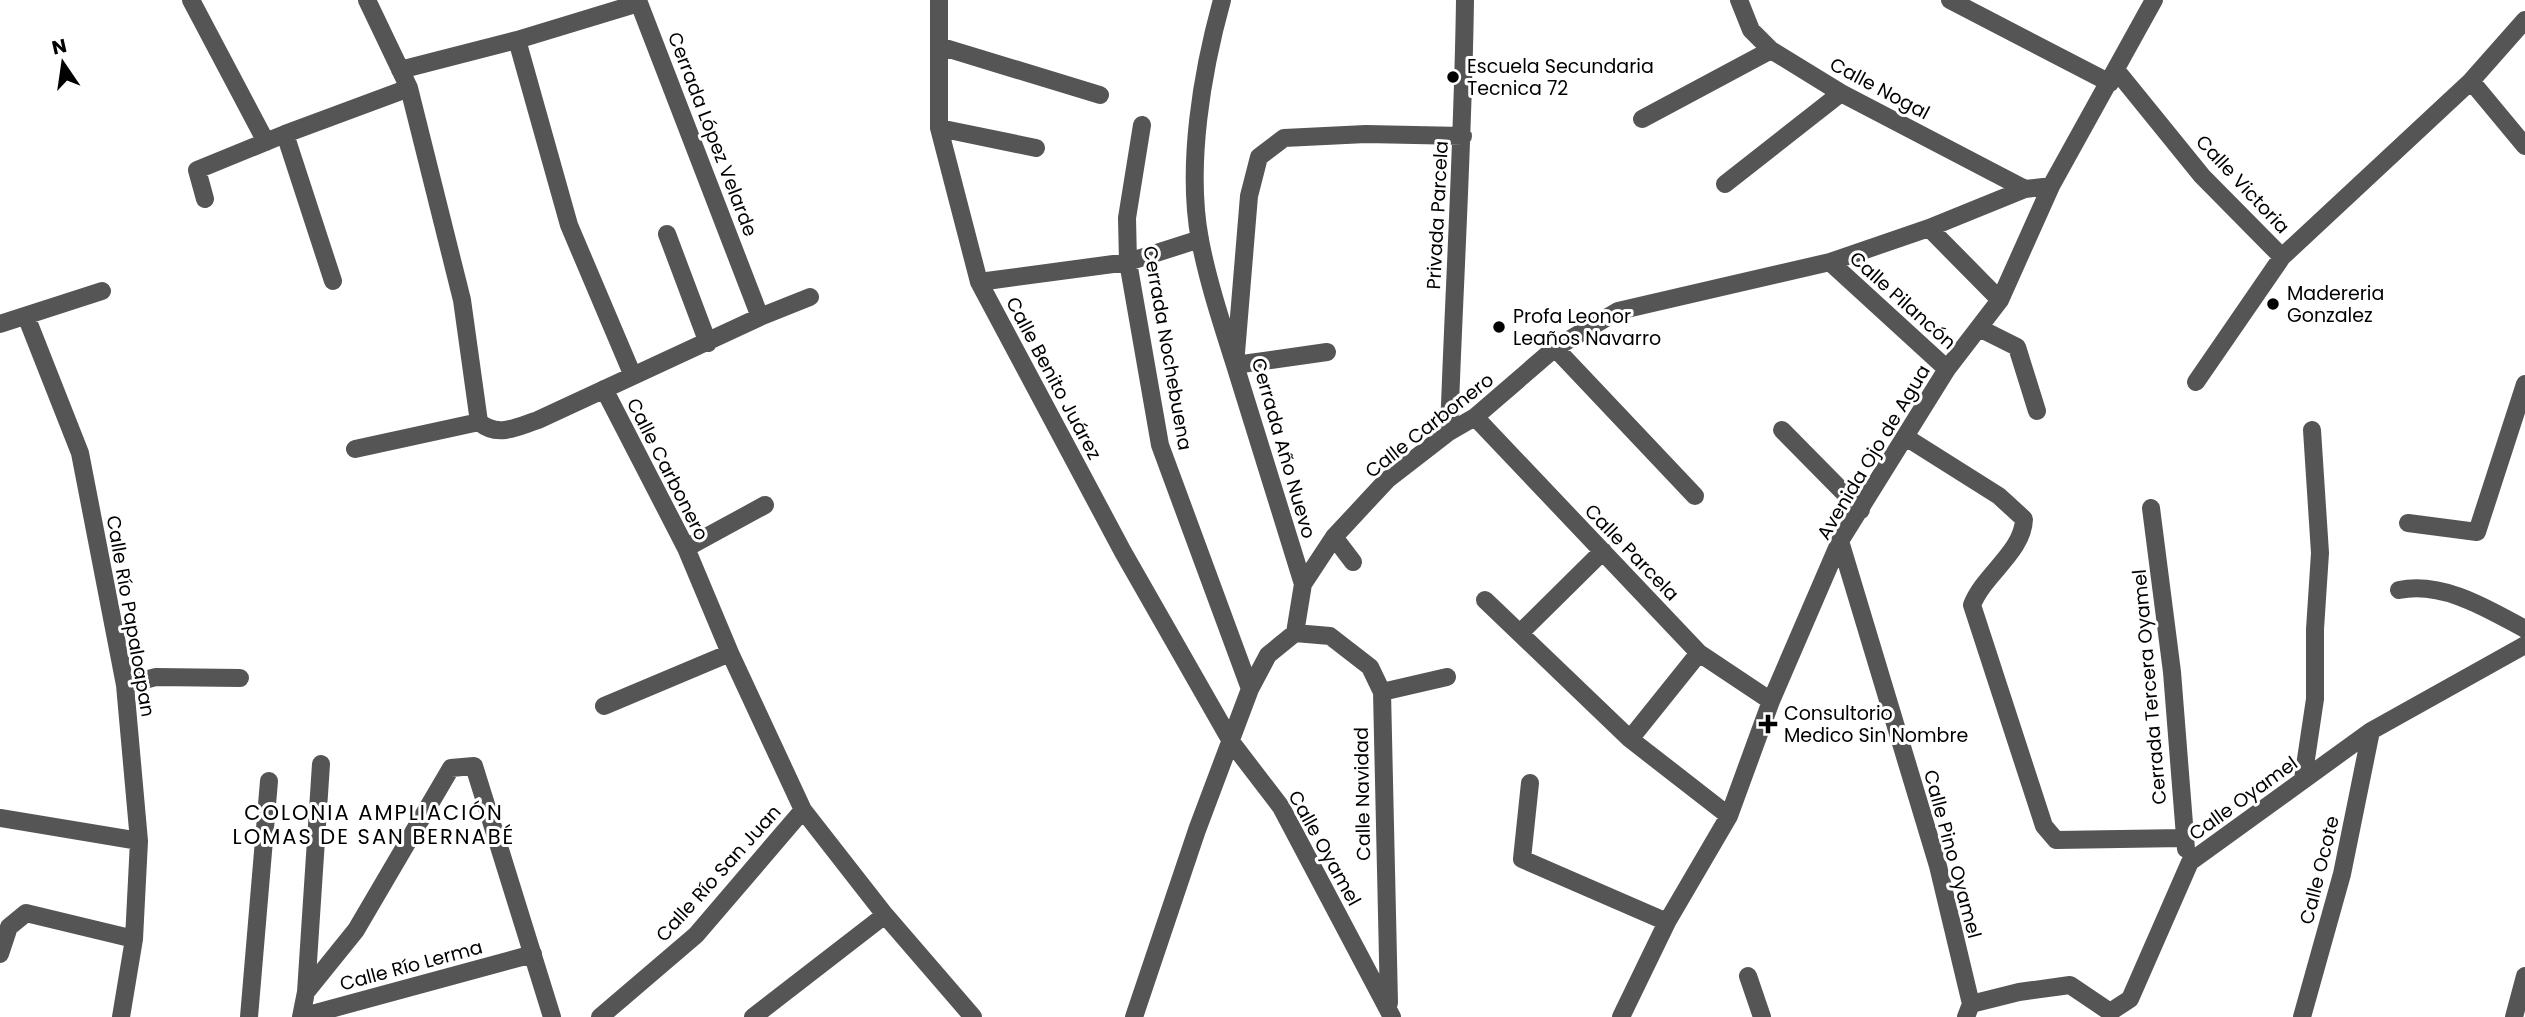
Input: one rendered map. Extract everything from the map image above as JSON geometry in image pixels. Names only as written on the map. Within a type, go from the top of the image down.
[{"type":"street","points":[[191,0],[266,142]]},
{"type":"street","points":[[355,449],[479,422],[462,300],[409,88],[367,0]]},
{"type":"street","name":"Calle Benito Juárez","points":[[939,0],[939,128],[979,282],[1124,552],[1232,743]]},
{"type":"street","points":[[1222,0],[1200,111],[1194,186],[1200,239],[1235,365],[1327,352]]},
{"type":"street","name":"Privada Parcela","points":[[1449,432],[1456,226],[1463,136],[1465,0]]},
{"type":"street","name":"Calle Nogal","points":[[1740,0],[1751,30],[1771,50],[1841,93],[2025,189]]},
{"type":"street","points":[[1950,0],[2113,77]]},
{"type":"street","name":"Avenida Ojo de Agua","points":[[1621,1017],[1631,1008],[1667,922],[1729,816],[1772,701],[1840,541],[1907,438],[1947,369],[2000,300],[2051,186],[2154,0]]},
{"type":"street","name":"Cerrada López Velarde","points":[[400,69],[517,40],[639,3],[761,317]]},
{"type":"street","name":"Calle Victoria","points":[[2113,77],[2202,176],[2282,257],[2471,81],[2525,20]]},
{"type":"street","points":[[517,40],[569,225],[633,376]]},
{"type":"street","points":[[939,46],[1100,95]]},
{"type":"street","points":[[1642,119],[1771,50]]},
{"type":"street","points":[[2471,81],[2525,146]]},
{"type":"street","points":[[205,199],[197,170],[409,88]]},
{"type":"street","points":[[1726,184],[1841,93]]},
{"type":"street","name":"Cerrada Nochebuena","points":[[1142,125],[1127,218],[1128,262],[1160,445],[1250,689]]},
{"type":"street","points":[[939,128],[1036,148]]},
{"type":"street","points":[[285,134],[333,281]]},
{"type":"street","name":"Cerrada Año Nuevo","points":[[1303,584],[1235,365],[1249,196],[1259,156],[1284,138],[1366,134],[1463,136]]},
{"type":"street","name":"Calle Carbonero","points":[[1295,633],[1303,584],[1334,537],[1388,480],[1449,432],[1475,417],[1555,348],[1618,311],[1830,262],[1929,228],[2025,189],[2051,186]]},
{"type":"street","points":[[1929,228],[2000,300]]},
{"type":"street","points":[[667,234],[708,343]]},
{"type":"street","points":[[979,282],[1128,262],[1200,239]]},
{"type":"street","points":[[2196,382],[2282,257]]},
{"type":"street","name":"Calle Pilancón","points":[[1830,262],[1947,369]]},
{"type":"street","points":[[0,324],[102,291]]},
{"type":"street","points":[[604,390],[810,297]]},
{"type":"street","name":"Calle Río Papaloapan","points":[[26,316],[80,453],[125,685],[139,841],[134,939],[121,1017]]},
{"type":"street","points":[[1979,328],[2017,347],[2037,411]]},
{"type":"street","points":[[1555,348],[1695,496]]},
{"type":"street","points":[[2408,523],[2477,532],[2525,384]]},
{"type":"street","name":"Calle Carbonero","points":[[479,422],[494,432],[502,431],[538,420],[604,390],[686,548],[730,653],[803,810],[885,915],[973,1017]]},
{"type":"street","name":"Calle Parcela","points":[[1475,417],[1699,653],[1772,701]]},
{"type":"street","points":[[1782,430],[1861,510]]},
{"type":"street","points":[[2303,779],[2315,699],[2315,629],[2320,553],[2312,430]]},
{"type":"street","points":[[1907,438],[1999,496],[2024,519],[2023,534],[1978,590],[1972,605],[2044,826],[2056,841],[2184,838]]},
{"type":"street","points":[[686,548],[765,505]]},
{"type":"street","name":"Cerrada Tercera Oyamel","points":[[2151,508],[2172,672],[2184,838],[2190,862]]},
{"type":"street","points":[[1334,537],[1353,562]]},
{"type":"street","name":"Calle Pino Oyamel","points":[[1840,541],[1938,866],[1968,1011]]},
{"type":"street","points":[[1520,633],[1603,551]]},
{"type":"street","points":[[2399,590],[2413,587],[2448,592],[2525,629]]},
{"type":"street","points":[[1485,600],[1630,739],[1729,816]]},
{"type":"street","points":[[1134,1017],[1197,830],[1232,743],[1250,689],[1268,655],[1295,633]]},
{"type":"street","name":"Calle Navidad","points":[[1295,633],[1330,636],[1370,667],[1382,692],[1390,1013]]},
{"type":"street","name":"Calle Oyamel","points":[[1968,1011],[2019,992],[2070,985],[2110,1012],[2130,999],[2190,862],[2371,731],[2525,645]]},
{"type":"street","points":[[604,706],[730,653]]},
{"type":"street","points":[[1630,739],[1699,653]]},
{"type":"street","points":[[125,685],[156,677],[240,678]]},
{"type":"street","points":[[1382,692],[1447,677]]},
{"type":"street","name":"Calle Ocote","points":[[2302,1017],[2342,874],[2371,731]]},
{"type":"street","name":"Calle Oyamel","points":[[1232,743],[1281,807],[1390,1013]]},
{"type":"street","points":[[301,1017],[306,992],[321,764]]},
{"type":"street","points":[[306,992],[356,930],[451,768],[474,766],[552,1017]]},
{"type":"street","points":[[249,1017],[269,781]]},
{"type":"street","points":[[1530,783],[1522,859],[1667,922]]},
{"type":"street","name":"Calle Río San Juan","points":[[600,1017],[696,935],[803,810]]},
{"type":"street","points":[[0,818],[139,841]]},
{"type":"street","points":[[0,954],[9,927],[26,913],[134,939]]},
{"type":"street","points":[[753,1017],[885,915]]},
{"type":"street","name":"Calle Río Lerma","points":[[301,1017],[533,954]]},
{"type":"street","points":[[1748,976],[1762,1017]]},
{"type":"street","points":[[2514,1017],[2525,976]]},
{"type":"place","name":"Escuela Secundaria Tecnica 72","points":[[1453,77]]},
{"type":"place","name":"Madereria Gonzalez","points":[[2273,304]]},
{"type":"place","name":"Profa Leonor Leaños Navarro","points":[[1499,327]]},
{"type":"place","name":"Consultorio Medico Sin Nombre","points":[[1768,724]]},
{"type":"district","name":"COLONIA AMPLIACIÓN LOMAS DE SAN BERNABÉ","points":[[374,825]]}]
